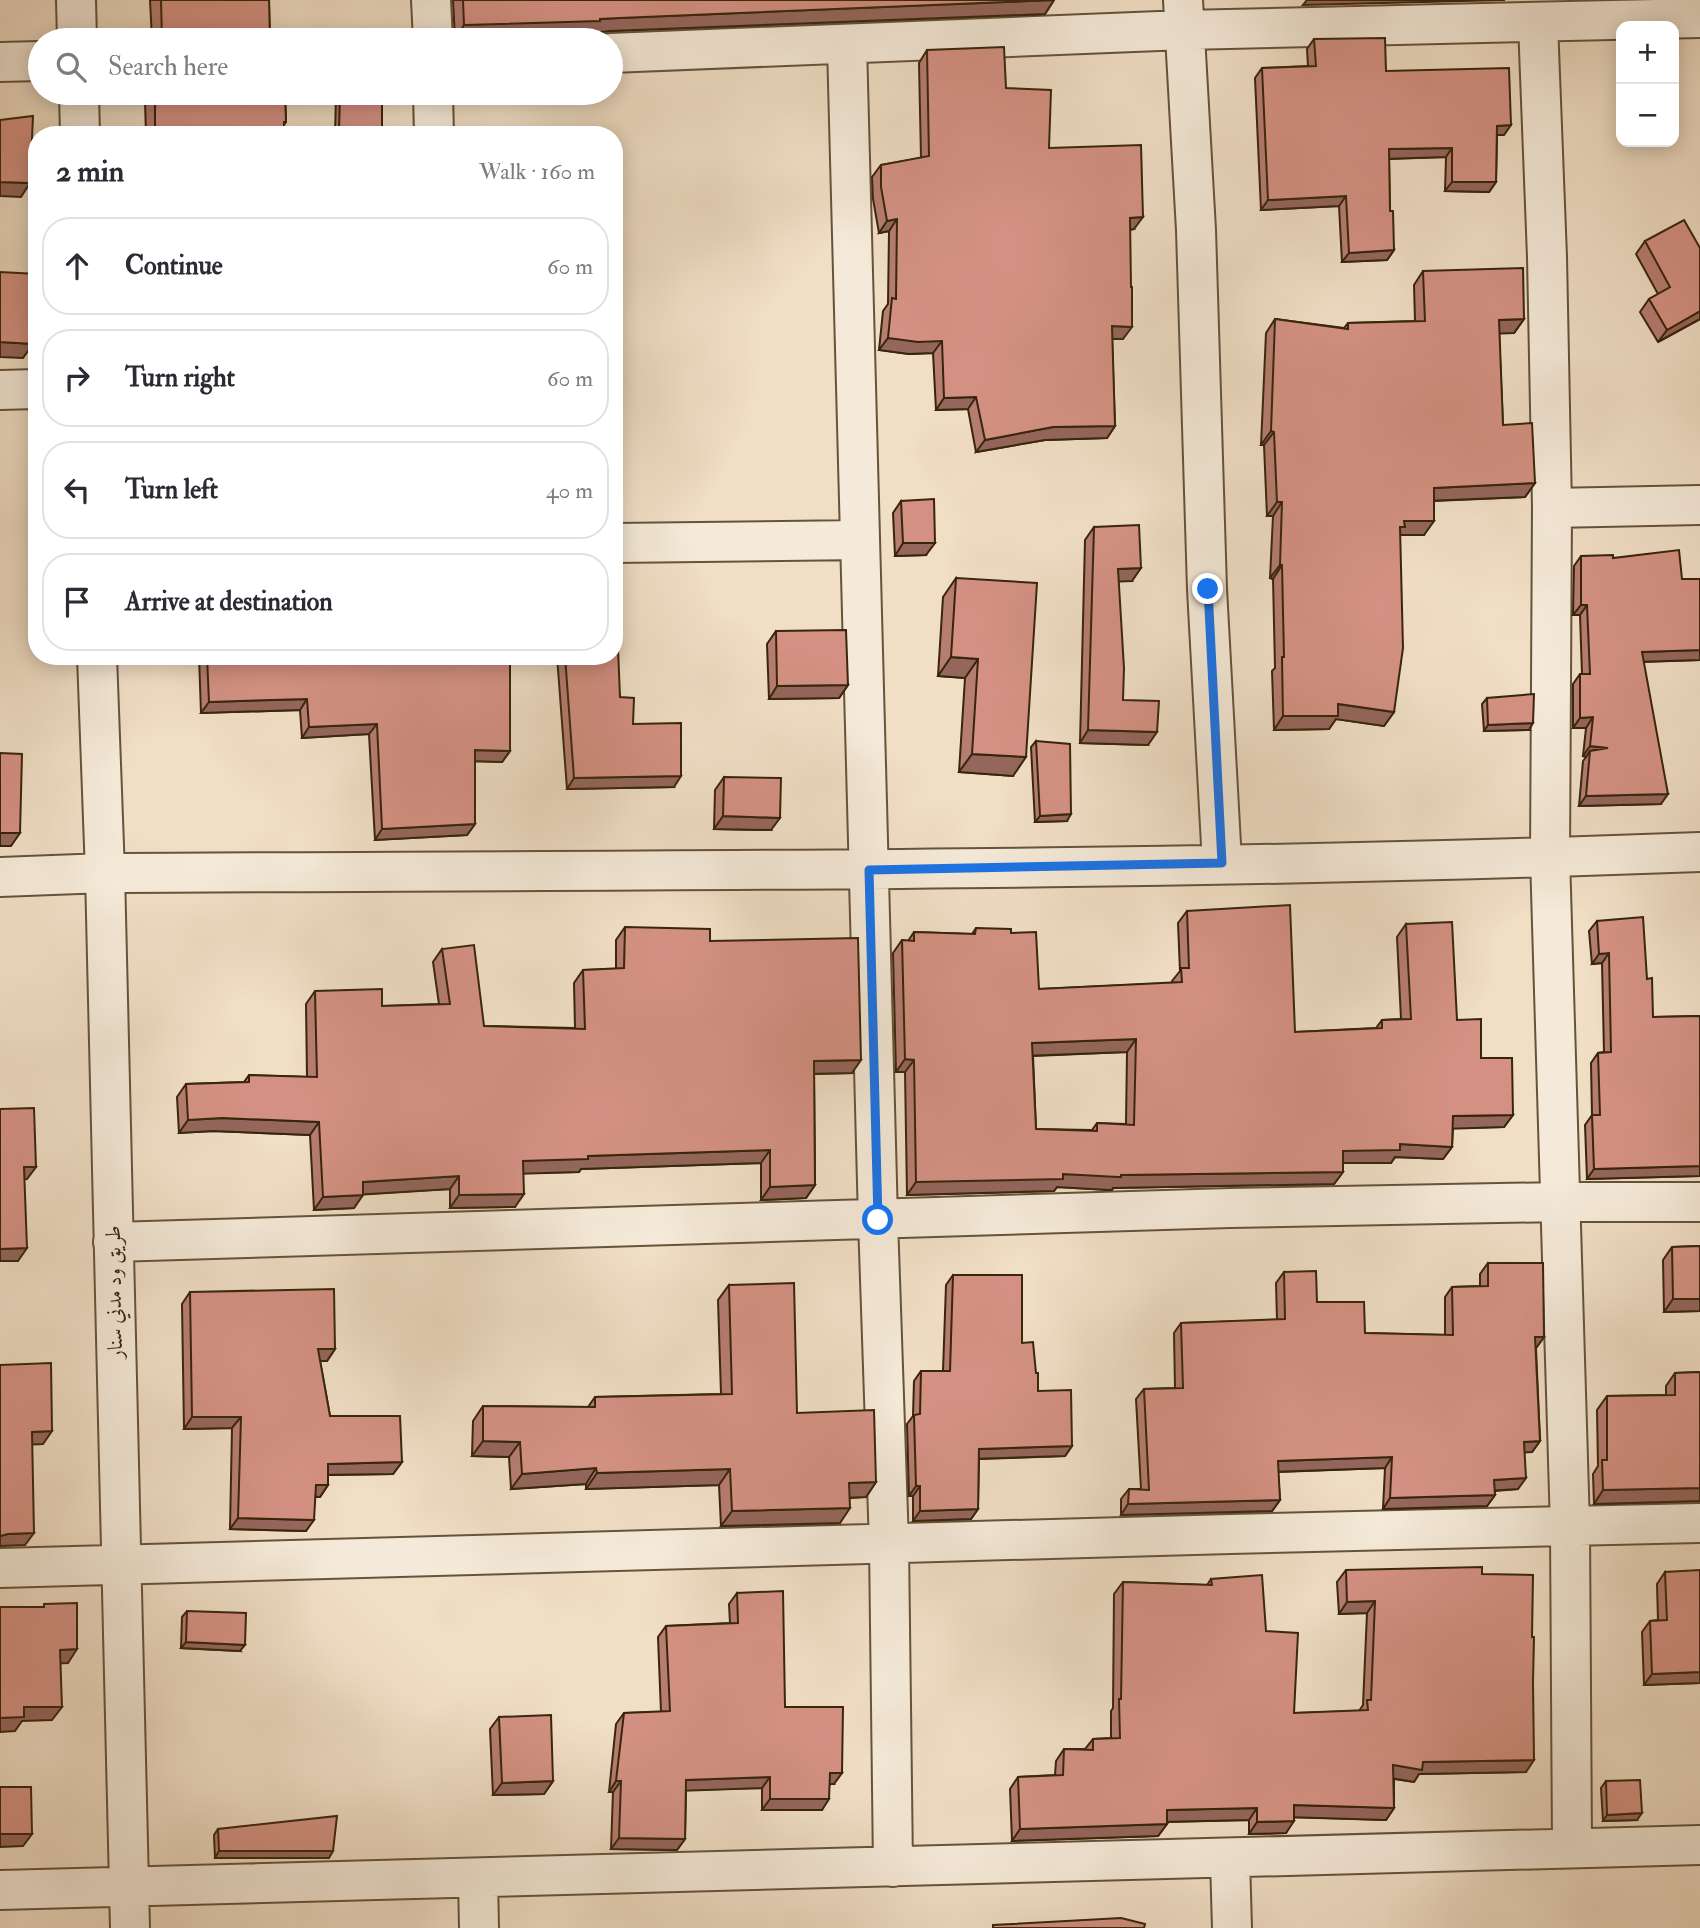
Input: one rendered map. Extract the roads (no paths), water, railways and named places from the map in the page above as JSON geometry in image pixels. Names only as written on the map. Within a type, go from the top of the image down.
[{"type":"street","points":[[76,0],[77,28]]},
{"type":"street","points":[[431,0],[432,28]]},
{"type":"street","points":[[1184,15],[1196,230],[1208,589],[1222,863]]},
{"type":"street","points":[[623,53],[847,45],[1184,15],[1538,23],[1700,18]]},
{"type":"street","points":[[1538,23],[1547,257],[1552,508],[1550,857],[1570,1527],[1572,1848]]},
{"type":"street","points":[[847,45],[889,1544],[893,1867]]},
{"type":"street","points":[[0,62],[28,61]]},
{"type":"street","points":[[79,105],[80,126]]},
{"type":"street","points":[[433,105],[434,126]]},
{"type":"street","points":[[0,390],[28,389]]},
{"type":"street","points":[[1552,508],[1700,505]]},
{"type":"street","points":[[623,543],[860,540]]},
{"type":"street","name":"طريق ود مدني سنار","points":[[97,665],[105,873],[130,1928]]},
{"type":"street","points":[[0,877],[105,873],[869,870],[1700,852]]},
{"type":"street","points":[[113,1242],[1216,1209],[1700,1202]]},
{"type":"street","points":[[0,1568],[1700,1523]]},
{"type":"street","points":[[0,1890],[1700,1845]]},
{"type":"street","points":[[1230,1858],[1232,1928]]},
{"type":"street","points":[[478,1878],[479,1928]]}]
